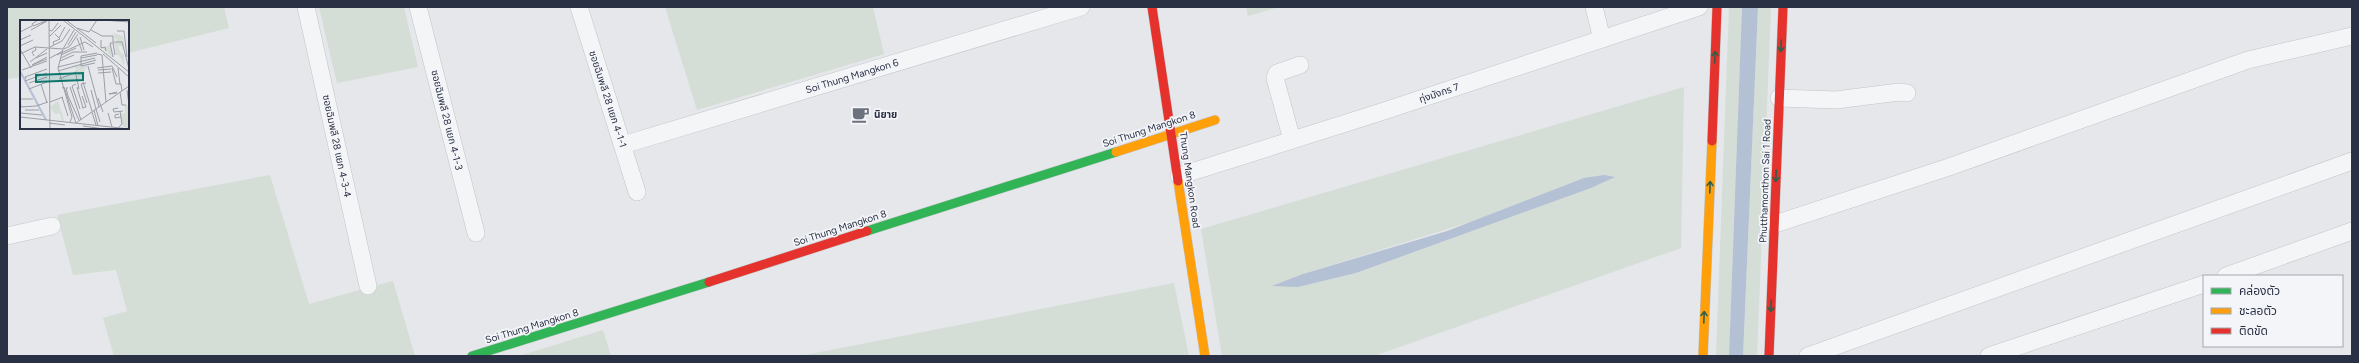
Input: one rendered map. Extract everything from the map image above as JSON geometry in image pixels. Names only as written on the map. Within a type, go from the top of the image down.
[{"type":"street","name":"ซอยฉิมพลี 28 แยก 4-3-4","points":[[306,7],[368,286]]},
{"type":"street","name":"ซอยฉิมพลี 28 แยก 4-1-3","points":[[418,7],[476,234]]},
{"type":"street","name":"ซอยฉิมพลี 28 แยก 4-1-1","points":[[579,7],[623,145],[636,192]]},
{"type":"street","name":"Soi Thung Mangkon 6","points":[[623,145],[1081,7]]},
{"type":"street","name":"Thung Mangkon Road","points":[[1152,7],[1179,176],[1205,356]]},
{"type":"street","points":[[1594,7],[1602,39]]},
{"type":"street","name":"ทุ่งมังกร 7","points":[[1179,176],[1699,7]]},
{"type":"street","points":[[1703,356],[1717,7]]},
{"type":"street","name":"Phutthamonthon Sai 1 Road","points":[[1769,356],[1783,7]]},
{"type":"street","points":[[1775,224],[1949,167],[2248,60],[2352,36]]},
{"type":"street","points":[[1292,140],[1275,78],[1277,73],[1300,65]]},
{"type":"street","points":[[1779,98],[1836,100],[1899,92],[1907,93]]},
{"type":"street","name":"Soi Thung Mangkon 8","points":[[472,356],[665,296],[1215,120]]},
{"type":"street","points":[[1808,356],[2352,161]]},
{"type":"street","points":[[7,236],[52,226]]},
{"type":"street","points":[[2229,275],[2352,231]]},
{"type":"street","points":[[1989,356],[2203,289]]},
{"type":"shaded area","points":[[7,7],[224,7],[229,28],[129,53],[129,20],[20,20],[20,77],[7,79]]},
{"type":"shaded area","points":[[319,7],[404,7],[418,67],[337,83]]},
{"type":"shaded area","points":[[665,7],[873,7],[884,54],[697,110]]},
{"type":"shaded area","points":[[1246,7],[1279,7],[1248,16]]},
{"type":"shaded area","points":[[1729,7],[1742,7],[1729,356],[1716,356]]},
{"type":"shaded area","points":[[1758,7],[1771,7],[1757,356],[1743,356]]},
{"type":"shaded area","points":[[1684,87],[1681,248],[1374,356],[1222,356],[1201,229]],"holes":[[[1614,177],[1591,188],[1356,273],[1298,287],[1303,274]]]},
{"type":"shaded area","points":[[270,175],[309,304],[393,281],[415,356],[114,356],[103,318],[127,311],[116,270],[73,275],[57,215]]},
{"type":"shaded area","points":[[1174,283],[1189,356],[805,355]]},
{"type":"shaded area","points":[[603,330],[611,356],[519,356]]},
{"type":"water","points":[[1742,7],[1758,7],[1743,356],[1729,356]]},
{"type":"water","points":[[1604,175],[1615,177],[1591,188],[1356,273],[1298,287],[1272,286],[1303,274],[1447,231],[1584,178]]},
{"type":"traffic: fast","points":[[867,231],[1116,152]]},
{"type":"traffic: fast","points":[[472,356],[709,282]]},
{"type":"traffic: slow","points":[[1116,152],[1215,120]]},
{"type":"traffic: slow","points":[[1703,356],[1712,141]]},
{"type":"traffic: slow","points":[[1178,181],[1205,356]]},
{"type":"traffic: jam","points":[[1152,7],[1178,181]]},
{"type":"traffic: jam","points":[[1712,141],[1717,7]]},
{"type":"traffic: jam","points":[[1769,356],[1783,7]]},
{"type":"traffic: jam","points":[[709,282],[867,231]]},
{"type":"place","name":"นิยาย","points":[[861,114]]}]
